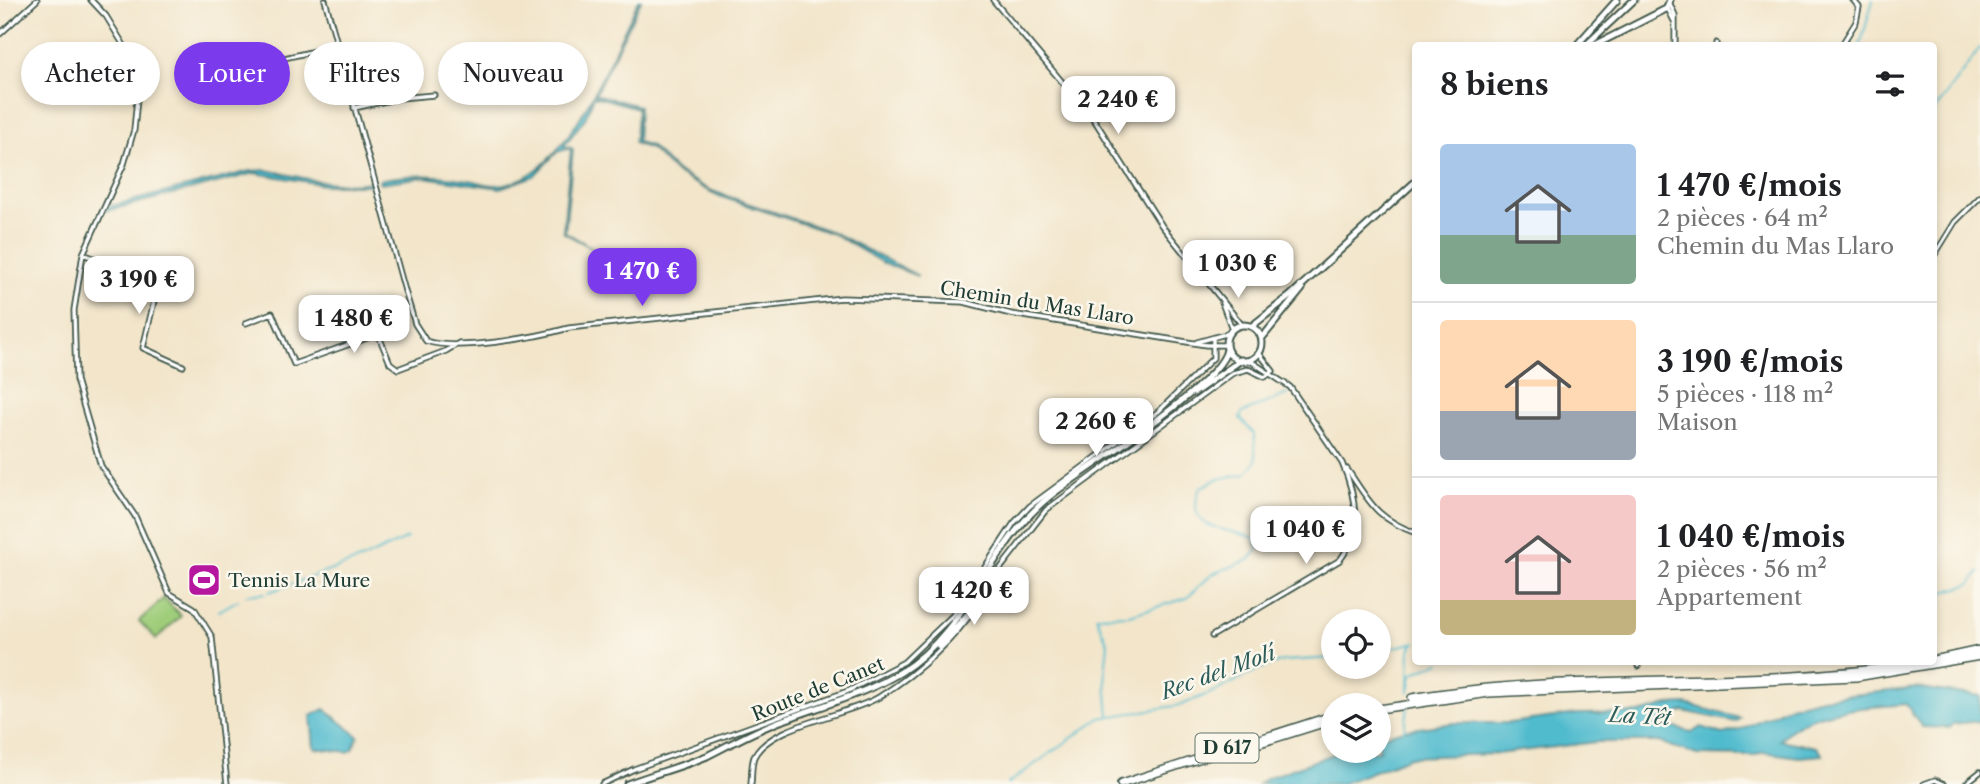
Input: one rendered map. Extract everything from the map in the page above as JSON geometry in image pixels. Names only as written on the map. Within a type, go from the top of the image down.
[{"type":"highway","points":[[1937,659],[1980,650]]},
{"type":"highway","points":[[1937,663],[1980,656]]},
{"type":"highway","points":[[1391,702],[1490,687],[1810,675],[1898,665]]},
{"type":"highway","points":[[1391,707],[1489,693],[1856,677],[1927,665]]},
{"type":"highway","name":"D 617","points":[[1121,784],[1321,721]]},
{"type":"highway","name":"D 617","points":[[1134,784],[1321,721]]},
{"type":"main road","points":[[1583,42],[1617,0]]},
{"type":"main road","points":[[1585,42],[1632,0]]},
{"type":"main road","points":[[1600,42],[1669,3]]},
{"type":"main road","points":[[1412,187],[1314,277],[1262,338],[1259,353],[1249,360],[1241,360],[1227,347],[1231,331],[1242,325],[1252,326],[1290,296],[1412,187]]},
{"type":"main road","points":[[1252,326],[1262,338]]},
{"type":"main road","name":"Route de Canet","points":[[627,784],[694,761],[757,730],[868,689],[916,661],[955,624],[1003,547],[1038,506],[1170,410],[1222,362],[1227,347]]},
{"type":"main road","name":"Route de Canet","points":[[635,784],[695,764],[758,733],[885,685],[933,651],[954,631],[976,604],[1006,548],[1040,508],[1140,438],[1218,374],[1241,360]]},
{"type":"street","points":[[0,34],[37,0]]},
{"type":"street","points":[[91,0],[106,16],[131,57],[137,99],[134,130],[124,164],[83,254],[74,310],[78,393],[89,420],[101,466],[135,516],[169,593],[194,608],[212,637],[227,784]]},
{"type":"street","name":"Chemin du Mas Llaro","points":[[325,0],[336,42]]},
{"type":"street","points":[[993,0],[1095,121],[1161,226],[1242,325]]},
{"type":"street","points":[[1843,42],[1856,22],[1859,7],[1853,0]]},
{"type":"street","points":[[1669,3],[1674,19],[1675,42]]},
{"type":"street","points":[[354,108],[400,98],[434,95]]},
{"type":"street","name":"Chemin du Mas Llaro","points":[[353,105],[415,324],[426,341],[459,343],[532,338],[569,328],[842,298],[964,302],[1011,314],[1227,347]]},
{"type":"street","points":[[1937,251],[1955,222],[1980,197]]},
{"type":"street","points":[[83,254],[119,268],[156,293],[143,348],[183,366]]},
{"type":"street","points":[[1193,342],[1231,331],[1217,295]]},
{"type":"street","name":"Chemin du Mas Llaro","points":[[246,323],[266,313],[275,316],[294,364],[378,334],[390,363],[398,369],[446,351],[459,343]]},
{"type":"street","points":[[602,784],[634,769],[848,691],[904,662],[954,614],[1014,523],[1055,486],[1139,427],[1186,387],[1213,358],[1213,338]]},
{"type":"street","points":[[1259,353],[1272,372]]},
{"type":"street","points":[[1249,360],[1272,372],[1290,387],[1372,509],[1396,526],[1412,532]]},
{"type":"street","points":[[751,784],[754,756],[768,742],[787,731],[878,697],[937,654],[954,638],[976,604],[982,603],[996,574],[1020,542],[1060,500],[1130,451],[1216,383],[1241,369],[1255,370],[1265,377],[1272,372]]},
{"type":"street","points":[[1212,636],[1340,560],[1348,550],[1355,503],[1342,463]]},
{"type":"street","points":[[1965,784],[1980,772]]},
{"type":"street","points":[[1924,784],[1935,780],[1944,784]]},
{"type":"green space","points":[[164,598],[181,616],[156,639],[139,621]]},
{"type":"water","points":[[641,0],[595,94],[639,106],[637,142],[650,146],[676,171],[709,190],[832,232],[918,276],[883,263],[834,234],[716,195],[675,172],[651,149],[634,143],[638,108],[594,96],[586,117],[564,146],[570,148],[557,152],[534,176],[500,188],[424,177],[380,183],[379,180],[402,176],[435,176],[495,185],[521,179],[544,164],[565,141],[588,105]]},
{"type":"water","points":[[571,148],[565,232],[633,271],[563,232]]},
{"type":"water","points":[[267,170],[318,181],[344,184],[371,182],[371,185],[326,185],[255,173],[106,211],[107,207],[250,171]]},
{"type":"water","name":"La Têt","points":[[1918,688],[1980,696],[1980,721],[1953,724],[1950,728],[1922,727],[1906,704],[1822,715],[1792,729],[1780,740],[1816,747],[1823,755],[1799,757],[1763,752],[1754,756],[1697,755],[1659,742],[1596,742],[1496,754],[1410,757],[1341,784],[1259,784],[1267,778],[1321,759],[1321,763],[1391,763],[1391,734],[1404,730],[1454,723],[1509,723],[1577,714],[1640,713],[1668,705],[1686,704],[1740,718],[1736,722],[1683,711],[1664,720],[1666,726],[1692,732],[1702,727],[1722,734],[1739,730],[1790,706],[1822,698]]},
{"type":"water","points":[[325,709],[358,736],[353,749],[348,752],[314,748],[311,716]]},
{"type":"waterway","name":"Rec del Molí","points":[[1861,42],[1873,0]]},
{"type":"waterway","points":[[1937,107],[1980,48]]},
{"type":"waterway","points":[[1109,716],[1105,671],[1108,644],[1096,616],[1129,615],[1187,598],[1212,574],[1249,560],[1258,549],[1254,538],[1210,525],[1197,513],[1196,502],[1200,488],[1217,479],[1246,474],[1256,461],[1254,434],[1240,418],[1242,413],[1290,393]]},
{"type":"waterway","points":[[269,592],[363,559],[407,538]]},
{"type":"waterway","points":[[1937,594],[1971,584],[1980,571]]},
{"type":"waterway","points":[[246,595],[265,593]]},
{"type":"waterway","points":[[219,611],[238,600]]},
{"type":"waterway","name":"Rec del Molí","points":[[1391,648],[1412,643]]},
{"type":"waterway","points":[[1409,692],[1412,645]]},
{"type":"waterway","name":"Rec del Molí","points":[[1007,784],[1100,718],[1181,705],[1259,669],[1283,661],[1321,659]]},
{"type":"waterway","points":[[1410,687],[1412,674],[1433,665]]},
{"type":"waterway","points":[[1404,731],[1408,708]]},
{"type":"place","name":"Tennis La Mure","points":[[204,580]]}]
